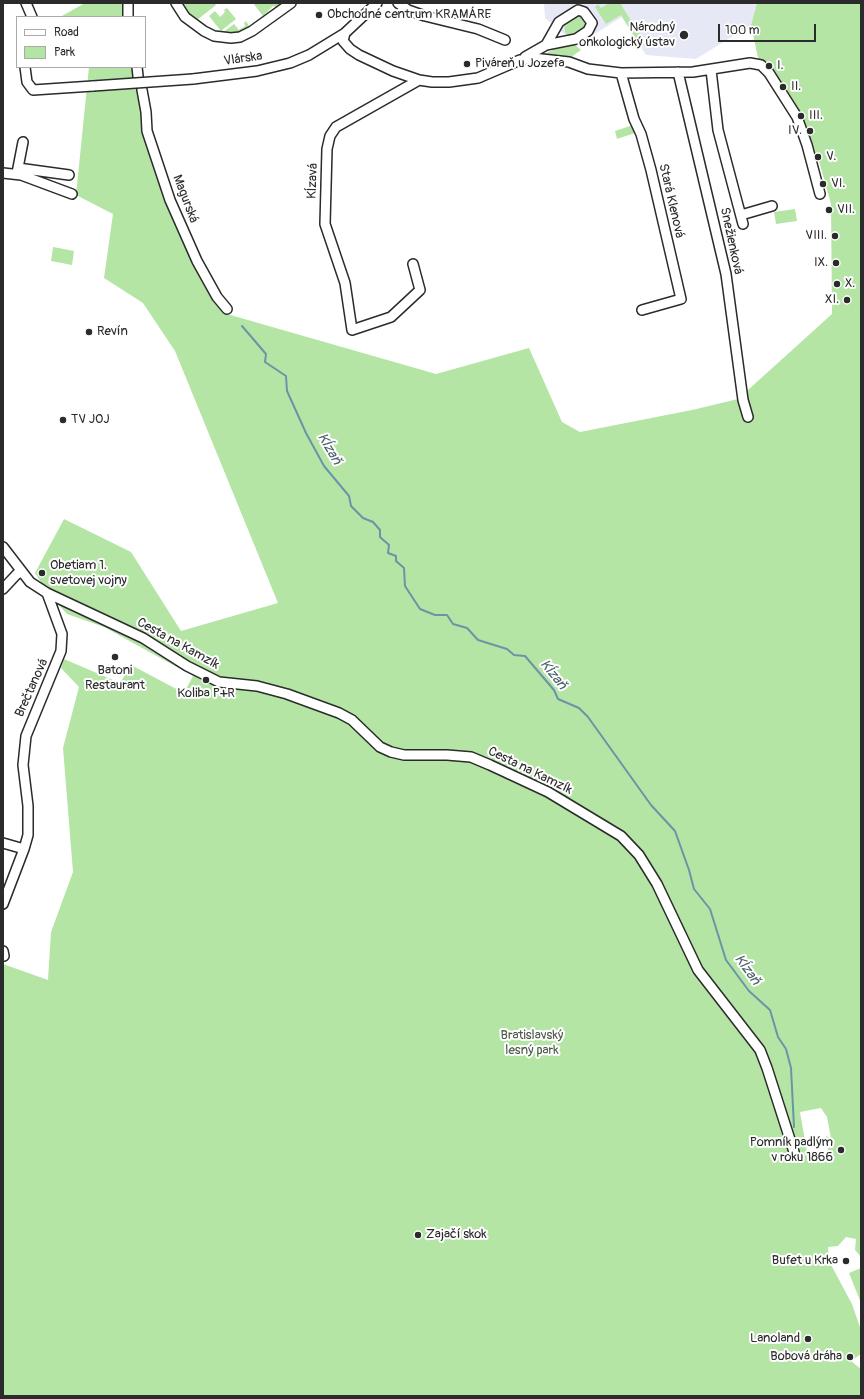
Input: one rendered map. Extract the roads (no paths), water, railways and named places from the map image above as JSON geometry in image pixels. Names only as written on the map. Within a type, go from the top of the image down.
[{"type":"street","points":[[26,3],[32,16]]},
{"type":"street","points":[[128,3],[128,16]]},
{"type":"street","points":[[176,3],[185,17],[200,29],[214,36],[231,38],[240,37],[252,31],[291,3]]},
{"type":"street","name":"Vlárska","points":[[26,68],[26,82],[33,90],[193,78],[257,71],[290,63],[309,55],[345,33],[377,3]]},
{"type":"street","points":[[398,3],[408,10],[425,16],[478,29],[504,40]]},
{"type":"street","points":[[345,33],[343,41],[350,49],[377,64],[419,80],[449,82],[478,78],[520,60],[546,45],[576,39],[588,31],[592,23],[584,12],[578,10],[559,22],[546,45]]},
{"type":"street","points":[[520,60],[533,58],[569,62],[588,69],[621,73],[711,70],[750,63],[761,65],[765,68],[797,117],[807,145],[820,194]]},
{"type":"street","points":[[711,70],[718,130],[743,224]]},
{"type":"street","name":"Snežienková","points":[[678,72],[724,267],[743,400],[748,417]]},
{"type":"street","name":"Stará Klenová","points":[[621,73],[651,170],[681,299],[642,310]]},
{"type":"street","name":"Kĺzavá","points":[[413,264],[420,290],[391,317],[352,330],[345,283],[325,224],[327,143],[336,127],[419,80]]},
{"type":"street","name":"Magurská","points":[[142,90],[146,112],[147,131],[170,200],[197,262],[217,297],[227,309]]},
{"type":"street","points":[[18,171],[23,142]]},
{"type":"street","points":[[18,171],[72,194]]},
{"type":"street","points":[[3,173],[18,171],[69,175]]},
{"type":"street","points":[[741,214],[772,206]]},
{"type":"street","points":[[3,547],[30,582],[47,593]]},
{"type":"street","points":[[3,589],[15,576],[22,572]]},
{"type":"street","name":"Brečtanová","points":[[3,904],[6,889],[24,849],[28,835],[29,816],[23,765],[24,747],[29,726],[61,651],[62,634],[47,593]]},
{"type":"street","name":"Cesta na Kamzík","points":[[47,593],[143,638],[187,666],[219,682],[257,686],[287,694],[339,713],[352,720],[380,747],[391,752],[404,755],[447,755],[471,758],[490,765],[548,792],[621,836],[639,855],[657,884],[698,970],[760,1050],[768,1068],[794,1152]]},
{"type":"street","points":[[3,843],[24,849]]},
{"type":"waterway","name":"Kĺzaň","points":[[242,326],[266,354],[265,362],[286,376],[287,391],[306,433],[324,466],[349,496],[351,506],[363,518],[373,522],[380,530],[380,537],[389,545],[388,553],[396,556],[396,561],[404,568],[405,586],[420,609],[435,615],[447,615],[453,624],[467,628],[478,640],[507,649],[514,655],[525,656],[554,690],[558,699],[579,708],[588,717],[651,805],[675,831],[694,889],[710,909],[726,960],[749,991],[770,1010],[778,1037],[786,1049],[791,1068],[794,1127]]},
{"type":"place","name":"Obchodné centrum KRAMÁRE","points":[[319,15]]},
{"type":"place","name":"Národný onkologický ústav","points":[[684,35]]},
{"type":"place","name":"Piváreň u Jozefa","points":[[467,64]]},
{"type":"place","name":"I.","points":[[769,66]]},
{"type":"place","name":"II.","points":[[783,87]]},
{"type":"place","name":"III.","points":[[801,116]]},
{"type":"place","name":"IV.","points":[[810,131]]},
{"type":"place","name":"V.","points":[[818,157]]},
{"type":"place","name":"VI.","points":[[823,184]]},
{"type":"place","name":"VII.","points":[[829,210]]},
{"type":"place","name":"VIII.","points":[[835,236]]},
{"type":"place","name":"IX.","points":[[836,263]]},
{"type":"place","name":"X.","points":[[837,284]]},
{"type":"place","name":"XI.","points":[[847,300]]},
{"type":"place","name":"Revín","points":[[89,332]]},
{"type":"place","name":"TV JOJ","points":[[63,420]]},
{"type":"place","name":"Obetiam 1. svetovej vojny","points":[[42,573]]},
{"type":"place","name":"Batoni Restaurant","points":[[115,657]]},
{"type":"place","name":"Koliba P+R","points":[[206,680]]},
{"type":"place","name":"Pomník padlým v roku 1866","points":[[841,1150]]},
{"type":"place","name":"Zajačí skok","points":[[418,1235]]},
{"type":"place","name":"Bufet u Krka","points":[[846,1261]]},
{"type":"place","name":"Lanoland","points":[[808,1339]]},
{"type":"place","name":"Bobová dráha","points":[[850,1357]]},
{"type":"park label","name":"Bratislavský lesný park","points":[[532,1044]]}]
